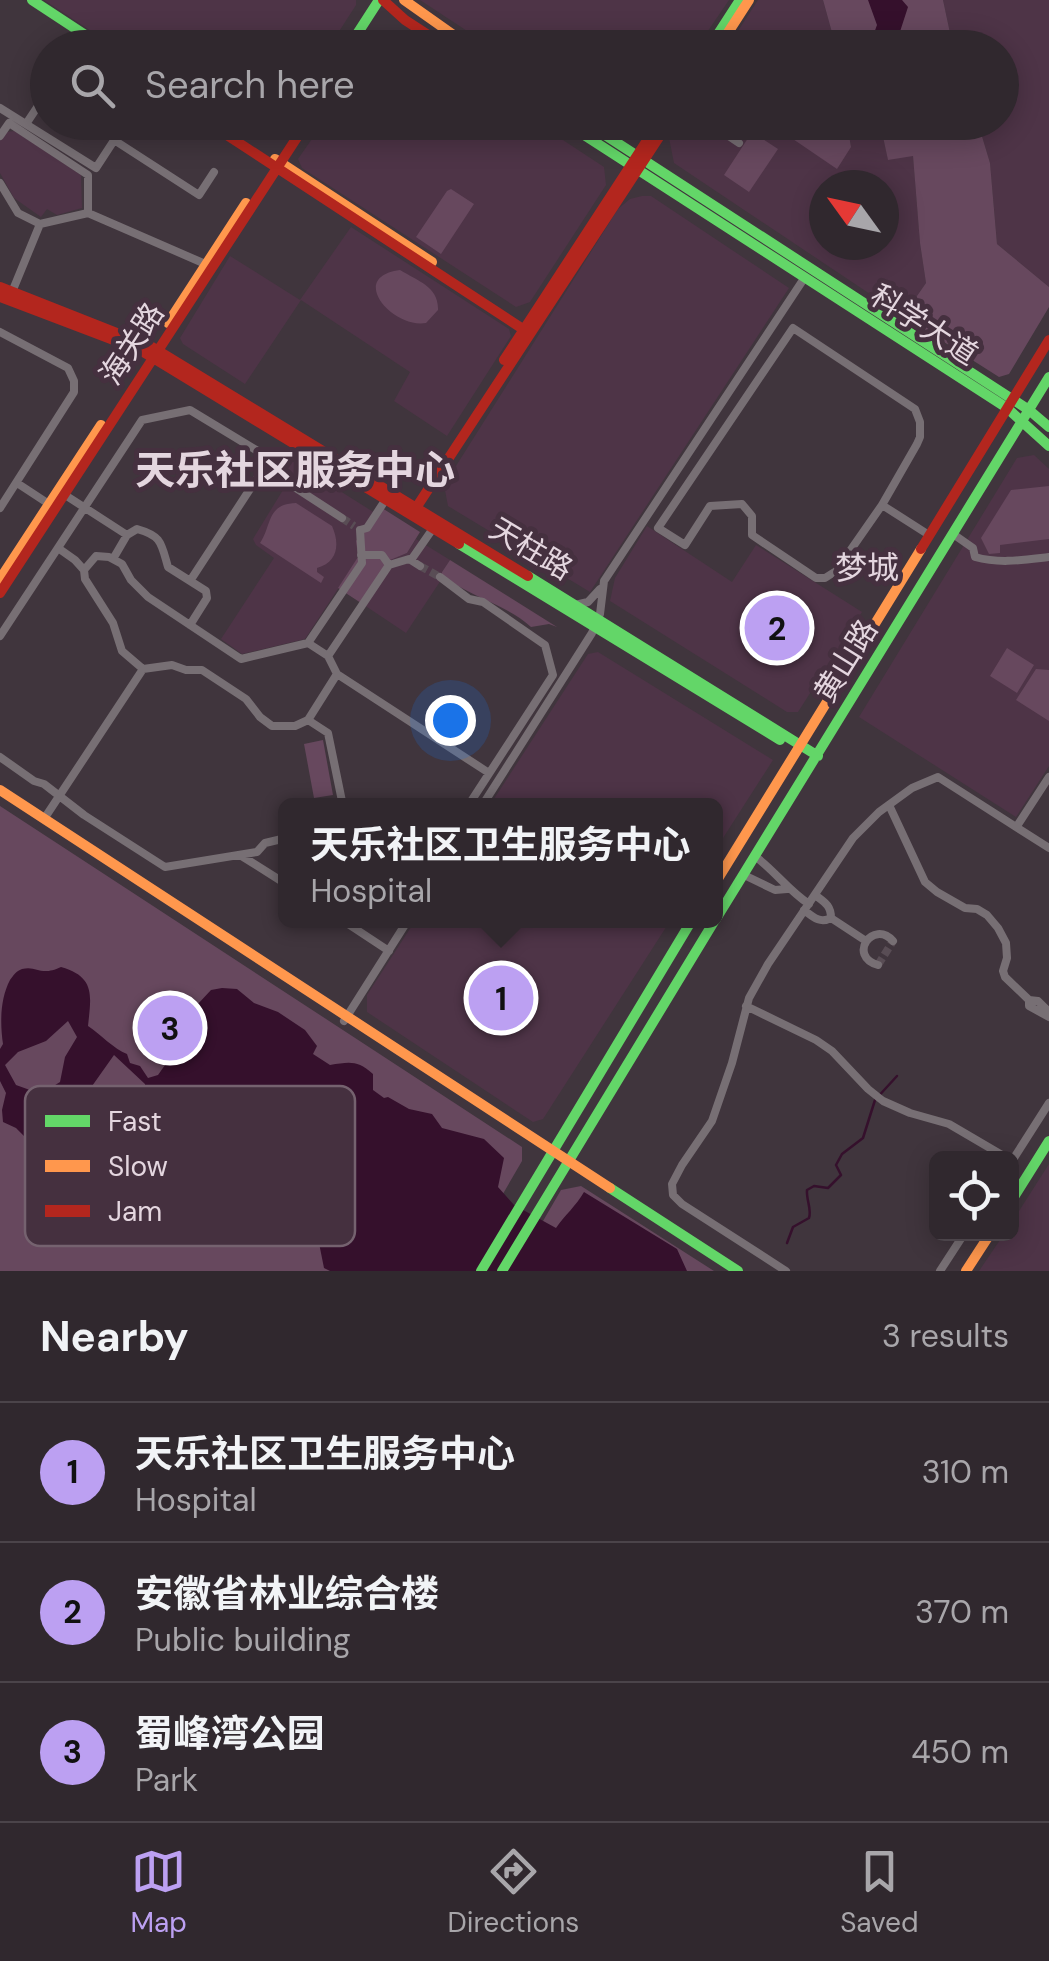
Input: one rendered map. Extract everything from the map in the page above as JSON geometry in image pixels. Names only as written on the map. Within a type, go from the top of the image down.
[{"type":"main road","points":[[20,0],[65,30]]},
{"type":"main road","points":[[32,0],[78,30]]},
{"type":"main road","points":[[404,0],[446,30]]},
{"type":"main road","points":[[721,30],[740,0]]},
{"type":"main road","points":[[730,30],[749,0]]},
{"type":"main road","points":[[359,30],[383,1]]},
{"type":"main road","points":[[366,30],[383,1]]},
{"type":"main road","points":[[383,1],[423,30]]},
{"type":"main road","points":[[237,140],[529,329]]},
{"type":"main road","points":[[245,140],[276,163]]},
{"type":"main road","name":"海关路","points":[[276,163],[288,140]]},
{"type":"main road","name":"海关路","points":[[0,594],[61,492],[293,140]]},
{"type":"main road","name":"科学大道","points":[[596,140],[1049,427]]},
{"type":"main road","name":"科学大道","points":[[608,140],[805,277],[1010,404]]},
{"type":"main road","points":[[638,163],[650,140]]},
{"type":"main road","points":[[410,511],[655,140]]},
{"type":"main road","name":"天柱路","points":[[0,287],[7,297],[152,353],[816,759]]},
{"type":"main road","name":"黄山路","points":[[723,871],[1049,340]]},
{"type":"main road","name":"黄山路","points":[[723,909],[1049,377]]},
{"type":"main road","name":"科学大道","points":[[1026,415],[1049,446]]},
{"type":"main road","name":"海关路","points":[[0,580],[52,506]]},
{"type":"main road","name":"天柱路","points":[[435,526],[576,605],[596,623]]},
{"type":"main road","points":[[0,793],[345,1019]]},
{"type":"main road","points":[[0,793],[727,1271]]},
{"type":"main road","points":[[481,1271],[687,928]]},
{"type":"main road","name":"黄山路","points":[[502,1271],[711,928]]},
{"type":"main road","points":[[1019,1189],[1049,1141]]},
{"type":"main road","points":[[568,1165],[738,1271]]},
{"type":"main road","points":[[966,1271],[985,1241]]},
{"type":"street","points":[[366,2],[366,19]]},
{"type":"street","points":[[0,108],[30,127]]},
{"type":"street","points":[[26,124],[30,118]]},
{"type":"street","points":[[0,136],[9,124],[30,138]]},
{"type":"street","points":[[34,140],[88,175],[88,213]]},
{"type":"street","points":[[51,140],[96,168],[114,140],[199,194],[214,172]]},
{"type":"street","points":[[735,140],[739,143]]},
{"type":"street","points":[[0,183],[18,212],[40,224],[88,213],[209,265]]},
{"type":"street","points":[[7,297],[40,224]]},
{"type":"street","points":[[576,605],[588,602],[602,586],[805,277]]},
{"type":"street","points":[[793,328],[915,408],[920,437],[882,504],[836,571],[825,578],[816,578],[752,535],[752,516],[742,504],[710,506],[685,545],[658,528],[793,328]]},
{"type":"street","points":[[0,332],[68,368],[74,381],[74,392],[0,508]]},
{"type":"street","points":[[0,636],[142,420],[190,410],[261,452],[268,470],[342,518]]},
{"type":"street","points":[[716,412],[730,420]]},
{"type":"street","points":[[190,580],[267,463]]},
{"type":"street","points":[[17,483],[52,506]]},
{"type":"street","points":[[61,492],[127,535]]},
{"type":"street","points":[[84,570],[96,556],[122,564],[148,597],[241,659],[308,643],[362,563],[357,528],[367,528],[387,497]]},
{"type":"street","points":[[882,504],[929,535]]},
{"type":"street","points":[[389,565],[415,563],[435,526]]},
{"type":"street","points":[[112,559],[127,535],[137,529],[154,534],[161,542],[168,567],[206,591],[208,598],[190,625]]},
{"type":"street","points":[[953,534],[973,548],[975,556],[990,561],[1049,557]]},
{"type":"street","points":[[58,548],[84,570],[113,623],[122,651],[142,670]]},
{"type":"street","points":[[362,555],[382,555],[389,565]]},
{"type":"street","points":[[328,656],[389,565]]},
{"type":"street","points":[[440,578],[545,645],[553,675],[473,798]]},
{"type":"street","points":[[487,798],[596,623],[602,586]]},
{"type":"street","points":[[308,643],[328,656],[337,674],[489,772]]},
{"type":"street","points":[[44,819],[142,670],[172,665],[202,670],[246,699],[272,726],[295,726],[308,720],[337,674]]},
{"type":"street","points":[[308,720],[328,733],[341,798]]},
{"type":"street","points":[[0,757],[165,866],[257,852],[265,843],[278,840]]},
{"type":"street","points":[[786,1271],[769,1267],[682,1204],[674,1195],[672,1184],[712,1121],[732,1064],[746,1006],[768,964],[854,838],[912,788],[938,777],[1049,848]]},
{"type":"street","points":[[1017,826],[1049,777]]},
{"type":"street","points":[[890,805],[924,882],[965,908],[978,908],[987,914],[1006,943],[1005,977],[1049,1015]]},
{"type":"street","points":[[240,855],[278,879]]},
{"type":"street","points":[[756,856],[785,881],[787,889]]},
{"type":"street","points":[[744,875],[775,890],[787,889],[809,903],[818,920],[831,918]]},
{"type":"street","points":[[809,903],[826,903],[831,918]]},
{"type":"street","points":[[831,918],[866,942]]},
{"type":"street","points":[[354,928],[388,951]]},
{"type":"street","points":[[345,1019],[403,928]]},
{"type":"street","points":[[878,964],[864,957],[866,942],[880,933],[894,941]]},
{"type":"street","points":[[746,1006],[832,1050],[878,1097],[910,1113],[949,1124],[994,1151]]},
{"type":"street","points":[[1015,1151],[1049,1103]]},
{"type":"street","points":[[940,1271],[959,1241]]},
{"type":"shaded area","points":[[44,0],[356,0],[340,30],[90,30]]},
{"type":"shaded area","points":[[420,0],[729,0],[709,30],[466,30]]},
{"type":"shaded area","points":[[758,0],[823,0],[831,30],[739,30]]},
{"type":"shaded area","points":[[823,0],[943,0],[949,30],[831,30]]},
{"type":"shaded area","points":[[868,0],[902,0],[908,7],[901,30],[875,30]]},
{"type":"shaded area","points":[[943,0],[1049,0],[1049,287],[997,244],[990,163],[983,140],[1019,140],[1019,30],[949,30]]},
{"type":"shaded area","points":[[15,131],[81,175],[82,208],[57,215],[47,209],[41,217],[14,198],[0,173],[0,139],[5,132]]},
{"type":"shaded area","points":[[311,140],[563,140],[604,167],[606,185],[530,302],[516,307],[302,168],[298,159]]},
{"type":"shaded area","points":[[669,140],[813,140],[851,147],[850,140],[884,140],[888,159],[913,155],[926,283],[903,316],[819,260],[899,260],[899,170],[809,170],[809,253],[674,163]]},
{"type":"shaded area","points":[[747,140],[764,140],[778,149],[749,192],[724,175]]},
{"type":"shaded area","points":[[794,140],[850,140],[851,147],[837,169]]},
{"type":"shaded area","points":[[884,140],[983,140],[990,163],[997,244],[1049,287],[1049,307],[1009,374],[999,377],[903,316],[926,283],[913,156],[888,160]]},
{"type":"shaded area","points":[[451,189],[474,204],[441,254],[416,237]]},
{"type":"shaded area","points":[[651,196],[789,288],[590,592],[448,506],[444,485],[618,209],[630,199]]},
{"type":"shaded area","points":[[351,227],[509,329],[511,336],[447,436],[394,401],[410,372],[301,300],[245,384],[183,344],[180,338],[230,256],[300,300]]},
{"type":"shaded area","points":[[400,270],[435,296],[438,310],[426,323],[413,323],[389,311],[376,291],[377,282],[385,275]]},
{"type":"shaded area","points":[[278,452],[375,513],[357,541],[357,560],[305,639],[242,654],[221,639],[274,558],[253,539],[286,485],[266,472]]},
{"type":"shaded area","points":[[1034,455],[1049,469],[1049,766],[1016,817],[859,717],[1017,458]]},
{"type":"shaded area","points":[[1049,486],[1049,539],[1000,545],[1000,553],[989,554],[981,538],[1011,490]]},
{"type":"shaded area","points":[[296,503],[332,526],[335,533],[333,557],[317,568],[324,577],[321,583],[260,543],[279,507]]},
{"type":"shaded area","points":[[382,508],[420,532],[407,553],[390,560],[361,603],[338,588],[358,557],[356,541]]},
{"type":"shaded area","points":[[647,526],[732,582],[756,545],[862,612],[798,712],[787,712],[610,601],[615,578]]},
{"type":"shaded area","points":[[416,539],[450,560],[406,633],[361,603],[390,559],[407,553]]},
{"type":"shaded area","points":[[450,560],[557,627],[531,627],[453,583],[442,575]]},
{"type":"shaded area","points":[[1007,648],[1034,665],[1017,693],[990,676]]},
{"type":"shaded area","points":[[598,652],[773,760],[723,838],[723,798],[495,798],[588,654]]},
{"type":"shaded area","points":[[1036,669],[1049,670],[1049,721],[1016,700]]},
{"type":"shaded area","points":[[323,740],[333,795],[314,798],[304,744]]},
{"type":"shaded area","points":[[0,806],[522,1147],[522,1161],[458,1271],[0,1271]]},
{"type":"shaded area","points":[[410,928],[666,928],[543,1119],[533,1122],[367,1012],[367,995]]},
{"type":"shaded area","points":[[61,967],[86,982],[90,997],[88,1026],[127,1054],[130,1063],[140,1066],[148,1078],[158,1075],[170,1058],[173,1041],[211,990],[237,989],[254,1003],[278,1012],[305,1030],[317,1046],[313,1054],[330,1065],[353,1063],[367,1069],[373,1074],[373,1090],[384,1098],[432,1114],[442,1128],[484,1139],[504,1158],[498,1187],[514,1205],[556,1228],[584,1192],[677,1249],[687,1271],[330,1271],[324,1268],[320,1246],[355,1246],[355,1086],[145,1086],[114,1055],[92,1086],[54,1086],[60,1082],[65,1057],[77,1037],[68,1021],[46,1041],[18,1052],[5,1065],[16,1085],[25,1088],[25,1137],[3,1122],[6,1093],[0,1081],[2,1011],[7,987],[18,971]]},
{"type":"shaded area","points":[[1049,1164],[1049,1271],[979,1271],[999,1241],[1019,1241],[1019,1211]]},
{"type":"shaded area","points":[[581,1186],[714,1271],[514,1271],[561,1190]]},
{"type":"waterway","points":[[787,1243],[793,1227],[809,1218],[807,1190],[814,1186],[828,1188],[841,1175],[836,1165],[842,1154],[863,1138],[875,1100],[897,1076]]},
{"type":"tunnel","points":[[342,518],[354,526]]},
{"type":"tunnel","points":[[420,566],[440,577]]},
{"type":"tunnel","points":[[878,965],[893,941]]},
{"type":"traffic: fast","points":[[32,0],[78,30]]},
{"type":"traffic: fast","points":[[360,30],[379,0]]},
{"type":"traffic: fast","points":[[721,30],[740,0]]},
{"type":"traffic: fast","points":[[592,140],[1007,408],[1049,446]]},
{"type":"traffic: fast","points":[[613,140],[1029,410],[1049,427]]},
{"type":"traffic: fast","points":[[723,908],[1049,377]]},
{"type":"traffic: fast","points":[[459,544],[780,740]]},
{"type":"traffic: fast","points":[[528,576],[818,756]]},
{"type":"traffic: fast","points":[[481,1271],[687,928]]},
{"type":"traffic: fast","points":[[502,1271],[710,928]]},
{"type":"traffic: fast","points":[[1019,1189],[1049,1141]]},
{"type":"traffic: fast","points":[[610,1188],[738,1271]]},
{"type":"traffic: slow","points":[[404,0],[446,30]]},
{"type":"traffic: slow","points":[[730,30],[749,0]]},
{"type":"traffic: slow","points":[[275,159],[432,262]]},
{"type":"traffic: slow","points":[[168,323],[246,203]]},
{"type":"traffic: slow","points":[[0,579],[101,425]]},
{"type":"traffic: slow","points":[[723,871],[921,549]]},
{"type":"traffic: slow","points":[[0,790],[610,1188]]},
{"type":"traffic: slow","points":[[966,1271],[985,1241]]},
{"type":"traffic: jam","points":[[383,0],[420,30]]},
{"type":"traffic: jam","points":[[234,140],[529,333]]},
{"type":"traffic: jam","points":[[0,593],[295,140]]},
{"type":"traffic: jam","points":[[504,360],[647,140]]},
{"type":"traffic: jam","points":[[414,511],[657,140]]},
{"type":"traffic: jam","points":[[0,287],[152,347],[528,576]]},
{"type":"traffic: jam","points":[[0,297],[140,350],[459,544]]},
{"type":"traffic: jam","points":[[921,549],[1049,340]]},
{"type":"place","name":"安徽省林业综合楼","points":[[777,628]]},
{"type":"place","name":"天乐社区卫生服务中心","points":[[501,998]]},
{"type":"place","name":"蜀峰湾公园","points":[[170,1028]]},
{"type":"district","name":"天乐社区服务中心","points":[[295,470]]},
{"type":"district","name":"梦城","points":[[867,568]]}]
